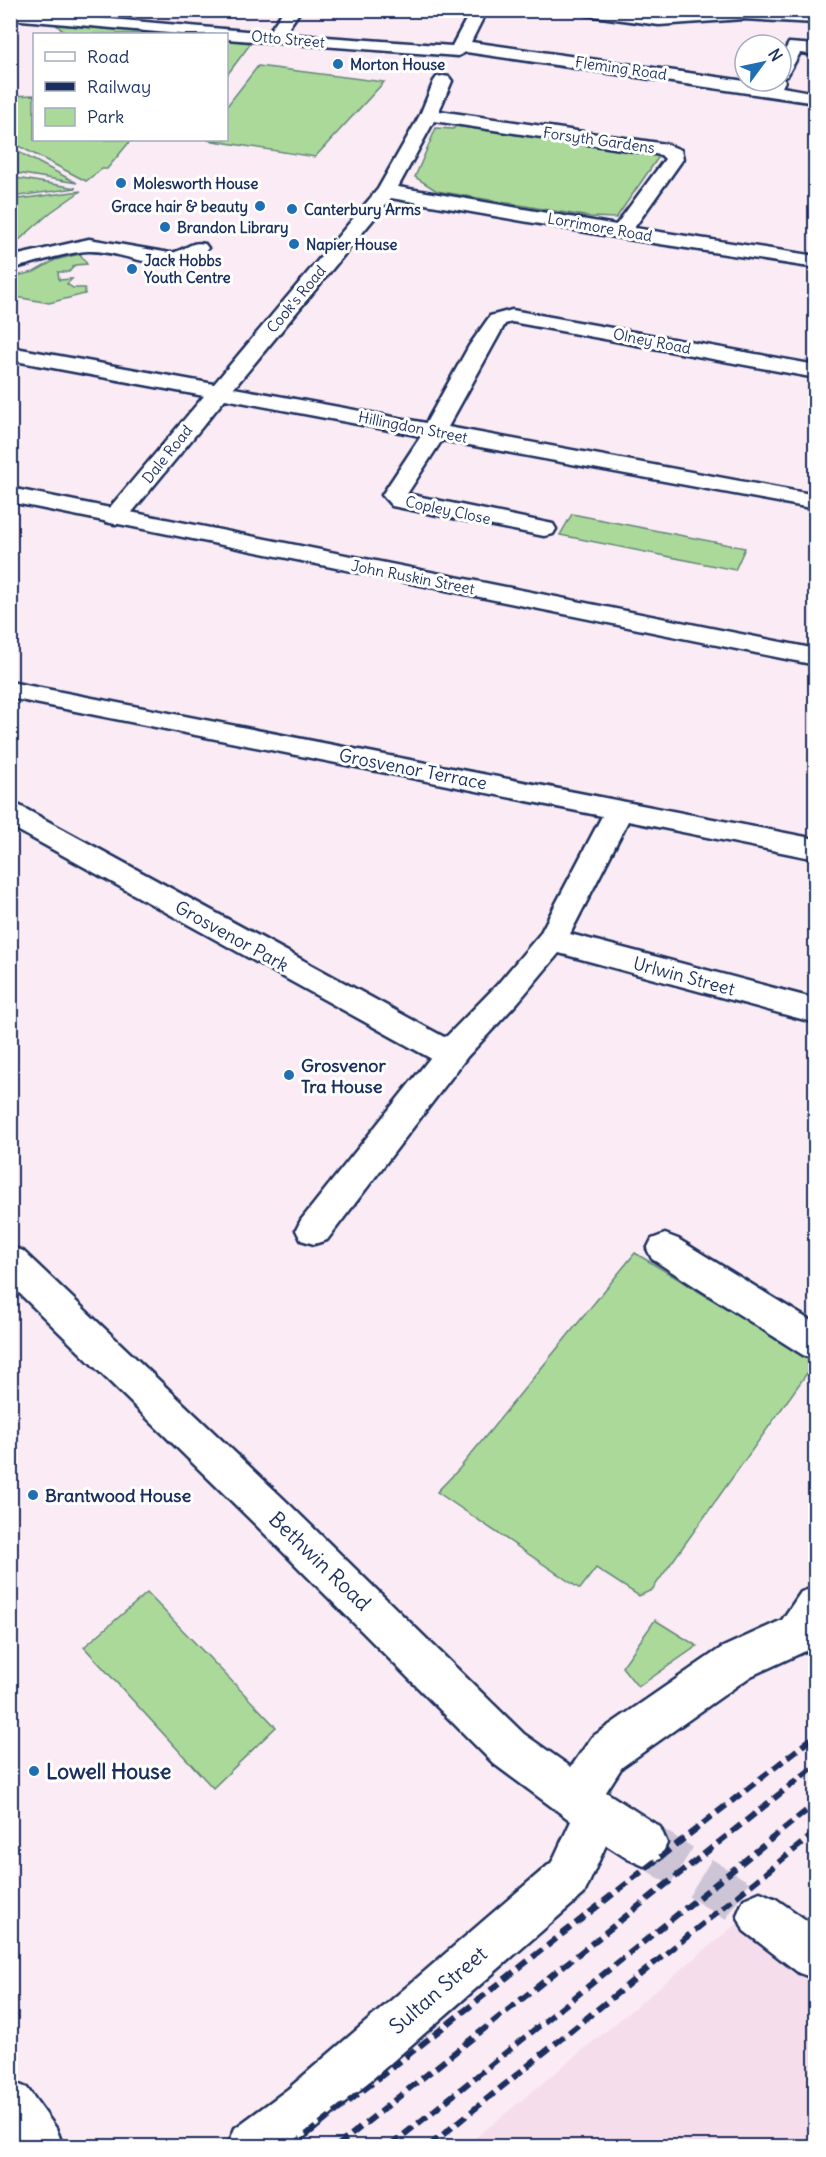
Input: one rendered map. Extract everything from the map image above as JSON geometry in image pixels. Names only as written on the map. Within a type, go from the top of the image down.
[{"type":"street","points":[[272,38],[293,10]]},
{"type":"street","points":[[460,49],[479,10]]},
{"type":"street","points":[[586,10],[659,20],[743,14],[816,18]]},
{"type":"street","name":"Otto Street","points":[[10,14],[91,15],[272,38],[460,49]]},
{"type":"street","points":[[793,48],[816,50]]},
{"type":"street","name":"Fleming Road","points":[[460,49],[733,81]]},
{"type":"street","name":"Cook's Road","points":[[218,392],[386,191],[429,115],[443,81]]},
{"type":"street","name":"Fleming Road","points":[[793,91],[816,98]]},
{"type":"street","name":"Forsyth Gardens","points":[[429,115],[666,150],[674,154],[674,159],[621,232]]},
{"type":"street","name":"Lorrimore Road","points":[[386,191],[621,232],[816,262]]},
{"type":"street","points":[[10,264],[90,245],[170,259],[189,257],[198,248]]},
{"type":"street","name":"Olney Road","points":[[436,431],[437,424],[492,326],[502,318],[519,317],[816,372]]},
{"type":"street","name":"Hillingdon Street","points":[[10,352],[816,502]]},
{"type":"street","name":"Dale Road","points":[[116,517],[218,392]]},
{"type":"street","name":"Copley Close","points":[[436,431],[393,495],[400,501],[544,529]]},
{"type":"street","name":"John Ruskin Street","points":[[10,495],[816,657]]},
{"type":"street","name":"Grosvenor Terrace","points":[[10,690],[816,849]]},
{"type":"street","points":[[314,1230],[456,1048],[507,994],[552,940],[620,810]]},
{"type":"street","name":"Grosvenor Park","points":[[10,813],[439,1049],[456,1048]]},
{"type":"street","name":"Urlwin Street","points":[[552,940],[816,1011]]},
{"type":"street","points":[[665,1249],[816,1344]]},
{"type":"street","name":"Bethwin Road","points":[[10,1261],[275,1517],[509,1749],[644,1843]]},
{"type":"street","name":"Sultan Street","points":[[253,2146],[305,2106],[568,1878],[587,1805],[607,1752],[736,1662],[797,1635],[816,1606]]},
{"type":"street","points":[[760,1915],[816,1956]]},
{"type":"street","points":[[10,2105],[38,2146]]},
{"type":"shaded area","points":[[745,1917],[815,1942],[815,2146],[466,2146]]},
{"type":"green space","points":[[54,23],[159,33],[66,33]]},
{"type":"green space","points":[[228,40],[251,43],[228,74]]},
{"type":"green space","points":[[258,66],[384,82],[315,157],[213,141],[228,141],[228,105]]},
{"type":"green space","points":[[33,95],[33,141],[130,141],[107,169],[102,169],[86,181],[11,142],[11,96]]},
{"type":"green space","points":[[456,126],[660,155],[616,218],[590,217],[437,191],[415,177],[436,128],[453,129]]},
{"type":"green space","points":[[11,148],[77,183],[11,172]]},
{"type":"green space","points":[[10,177],[76,188],[11,197]]},
{"type":"green space","points":[[81,191],[51,212],[11,247],[11,200]]},
{"type":"green space","points":[[80,254],[87,264],[75,265],[69,272],[58,272],[59,280],[72,279],[67,284],[73,288],[85,288],[85,294],[49,303],[11,296],[16,292],[11,290],[11,272],[16,276],[34,272],[55,260]]},
{"type":"green space","points":[[572,514],[745,548],[735,570],[560,535]]},
{"type":"green space","points":[[635,1253],[815,1362],[652,1590],[639,1596],[596,1568],[580,1589],[437,1492],[459,1469]]},
{"type":"green space","points":[[147,1593],[276,1727],[213,1788],[84,1647]]},
{"type":"green space","points":[[655,1620],[697,1646],[638,1687],[622,1667]]},
{"type":"tunnel","points":[[644,1843],[760,1915]]},
{"type":"railway","points":[[292,2146],[816,1735]]},
{"type":"railway","points":[[337,2146],[816,1765]]},
{"type":"railway","points":[[390,2146],[816,1803]]},
{"type":"railway","points":[[429,2146],[816,1832]]},
{"type":"place","name":"Morton House","points":[[338,64]]},
{"type":"place","name":"Molesworth House","points":[[121,183]]},
{"type":"place","name":"Grace hair & beauty","points":[[260,206]]},
{"type":"place","name":"Canterbury Arms","points":[[292,209]]},
{"type":"place","name":"Brandon Library","points":[[165,227]]},
{"type":"place","name":"Napier House","points":[[294,244]]},
{"type":"place","name":"Jack Hobbs Youth Centre","points":[[132,269]]},
{"type":"place","name":"Grosvenor Tra House","points":[[289,1075]]},
{"type":"place","name":"Brantwood House","points":[[33,1495]]},
{"type":"place","name":"Lowell House","points":[[34,1771]]}]
